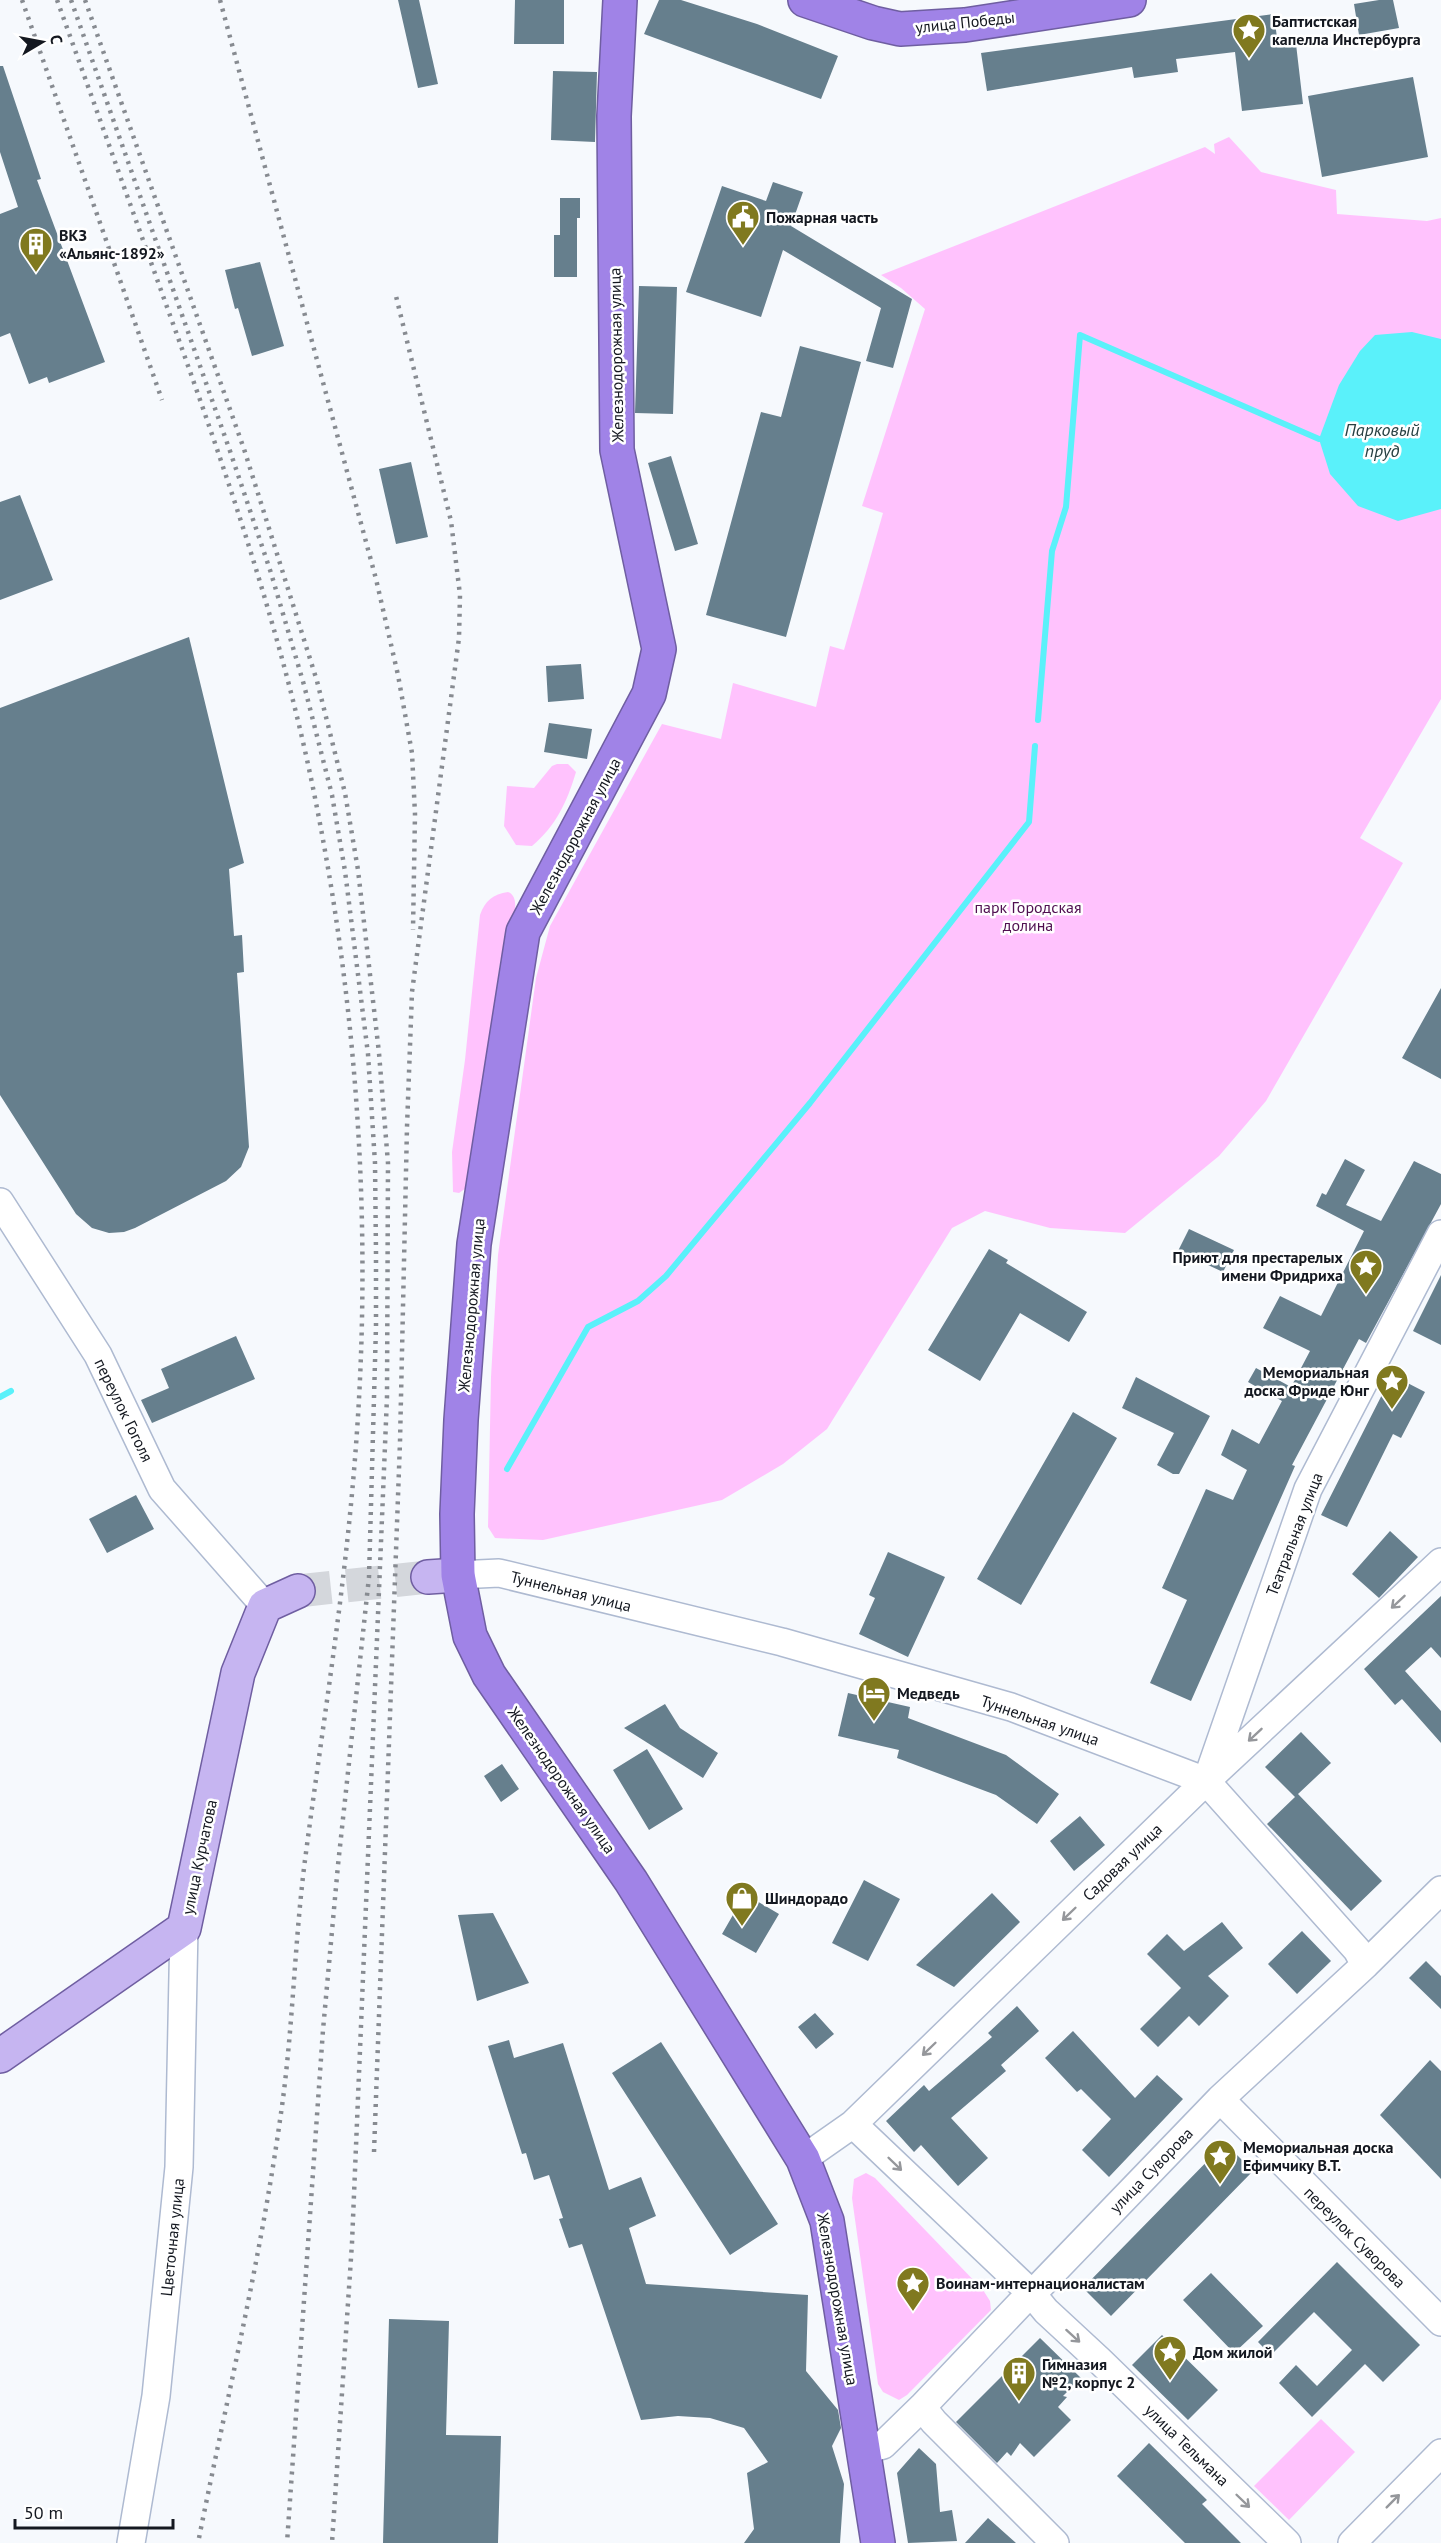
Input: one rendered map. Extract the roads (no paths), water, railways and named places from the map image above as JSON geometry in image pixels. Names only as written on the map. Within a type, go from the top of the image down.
[{"type":"highway","name":"Железнодорожная улица","points":[[620,0],[614,116],[617,450],[659,649],[649,694],[524,932],[474,1244],[460,1420],[457,1514],[443,1576],[489,1674],[631,1881],[802,2159],[827,2221],[878,2543]]},
{"type":"highway","name":"улица Победы","points":[[805,0],[873,23],[900,29],[965,25],[1129,0]]},
{"type":"main road","points":[[265,1606],[298,1591]]},
{"type":"main road","name":"улица Курчатова","points":[[1,2055],[184,1928],[238,1673],[265,1606]]},
{"type":"street","name":"переулок Гоголя","points":[[0,1202],[98,1355],[162,1490],[265,1606]]},
{"type":"street","name":"Театральная улица","points":[[1206,1781],[1308,1489],[1441,1234]]},
{"type":"street","name":"Садовая улица","points":[[802,2159],[853,2124],[1206,1781],[1441,1562]]},
{"type":"street","name":"Туннельная улица","points":[[443,1576],[499,1573],[782,1642],[1011,1707],[1206,1781],[1357,1950],[1365,1965]]},
{"type":"street","name":"улица Суворова","points":[[865,2450],[883,2445],[1220,2099],[1437,1902]]},
{"type":"street","name":"Цветочная улица","points":[[131,2543],[156,2396],[179,2167],[184,1928]]},
{"type":"street","name":"переулок Суворова","points":[[1220,2099],[1441,2322]]},
{"type":"street","name":"улица Тельмана","points":[[853,2124],[1032,2294],[1046,2311],[1287,2543]]},
{"type":"street","points":[[922,2407],[934,2422],[1055,2543]]},
{"type":"street","points":[[1352,2543],[1441,2453]]},
{"type":"water","name":"Парковый пруд","points":[[1412,332],[1441,339],[1441,509],[1398,521],[1358,506],[1330,474],[1319,439],[1339,385],[1360,351],[1375,335]]},
{"type":"waterway","points":[[1038,720],[1052,551],[1066,507],[1080,335],[1319,439]]},
{"type":"waterway","points":[[507,1469],[588,1327],[638,1301],[666,1276],[810,1103],[1029,822],[1035,746]]},
{"type":"waterway","points":[[0,1397],[11,1391]]},
{"type":"tunnel","points":[[298,1591],[428,1577]]},
{"type":"railway","points":[[22,0],[162,400]]},
{"type":"railway","points":[[57,0],[217,449],[256,567],[290,687],[317,808],[331,887],[352,1045],[358,1125],[362,1205],[361,1365],[352,1497],[334,1653],[305,1860],[280,2120],[253,2279],[198,2543]]},
{"type":"railway","points":[[71,0],[230,451],[271,573],[304,685],[332,795],[345,871],[368,1054],[375,1163],[376,1253],[369,1577],[323,2030],[287,2543]]},
{"type":"railway","points":[[85,0],[244,449],[317,681],[345,793],[358,870],[379,1053],[388,1163],[387,1397],[352,2243],[332,2543]]},
{"type":"railway","points":[[220,0],[376,579],[398,675],[412,753],[415,814],[413,930]]},
{"type":"railway","points":[[374,2152],[400,1442],[412,992],[459,638],[460,595],[451,521],[395,292]]},
{"type":"place","name":"Баптистская капелла Инстербурга","points":[[1249,59]]},
{"type":"place","name":"Пожарная часть","points":[[743,246]]},
{"type":"place","name":"ВКЗ «Альянс-1892»","points":[[36,273]]},
{"type":"place","name":"Приют для престарелых имени Фридриха","points":[[1366,1295]]},
{"type":"place","name":"Мемориальная доска Фриде Юнг","points":[[1392,1410]]},
{"type":"place","name":"Медведь","points":[[874,1722]]},
{"type":"place","name":"Шиндорадо","points":[[742,1927]]},
{"type":"place","name":"Мемориальная доска Ефимчику В.Т.","points":[[1220,2185]]},
{"type":"place","name":"Воинам-интернационалистам","points":[[913,2312]]},
{"type":"place","name":"Дом жилой","points":[[1170,2381]]},
{"type":"place","name":"Гимназия №2, корпус 2","points":[[1019,2402]]},
{"type":"park label","name":"парк Городская долина","points":[[1028,916]]}]
